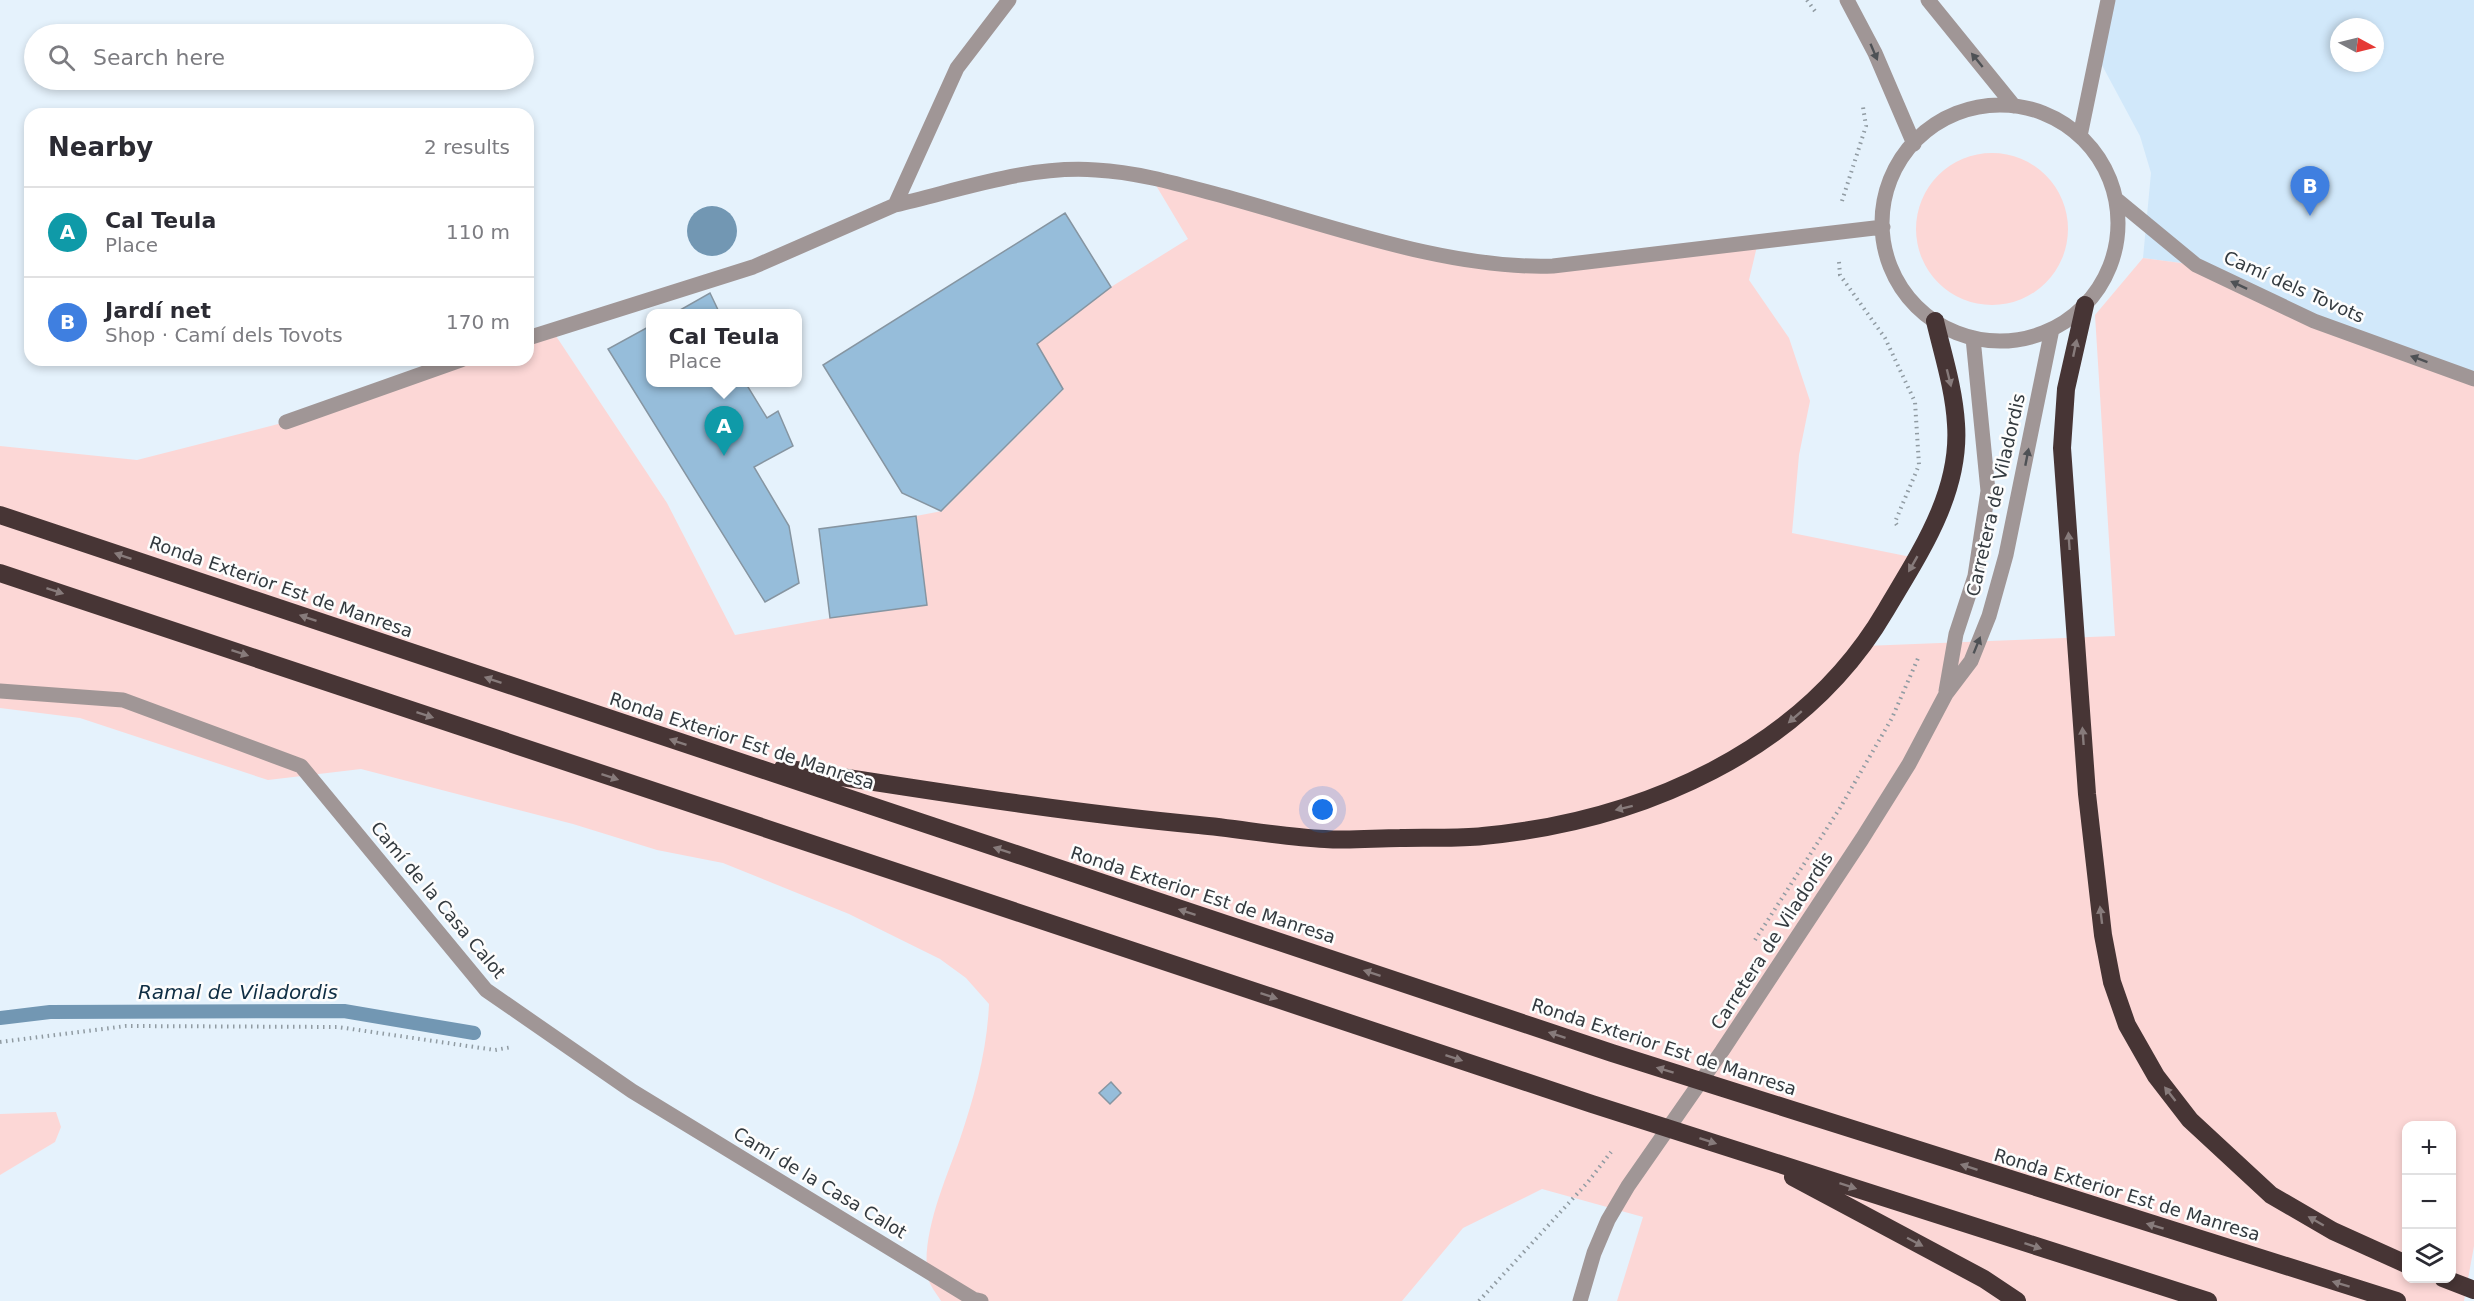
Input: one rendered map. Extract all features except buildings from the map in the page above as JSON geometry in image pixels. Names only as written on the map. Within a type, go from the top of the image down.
[{"type":"highway","points":[[2085,305],[2066,388],[2062,448],[2087,794],[2103,935],[2112,982],[2127,1025],[2156,1076],[2190,1120],[2271,1195],[2333,1231],[2402,1262]]},
{"type":"highway","points":[[733,760],[1085,814],[1326,839],[1482,836],[1553,825],[1634,805],[1701,778],[1776,732],[1829,686],[1865,646],[1931,533],[1946,494],[1954,461],[1956,438],[1951,386],[1935,321]]},
{"type":"highway","name":"Ronda Exterior Est de Manresa","points":[[0,514],[1612,1053],[2397,1301]]},
{"type":"highway","points":[[0,573],[1592,1104],[2208,1301]]},
{"type":"highway","points":[[1752,1155],[1984,1279],[2017,1301]]},
{"type":"highway","points":[[2456,1283],[2474,1290]]},
{"type":"street","points":[[895,205],[957,68],[1009,0]]},
{"type":"street","points":[[1847,0],[1875,52],[1914,144]]},
{"type":"street","points":[[1928,0],[2014,106]]},
{"type":"street","points":[[2080,136],[2108,0]]},
{"type":"street","points":[[1986,106],[2014,106],[2049,116],[2080,136],[2098,158],[2115,199],[2118,228],[2114,256],[2102,283],[2085,305],[2070,319],[2052,329],[2013,341],[1973,338],[1935,321],[1910,300],[1888,260],[1883,227],[1884,204],[1890,182],[1900,161],[1914,144],[1935,125],[1959,113],[1986,106]]},
{"type":"street","points":[[534,336],[753,267],[895,205],[1005,179],[1095,170],[1151,177],[1389,242],[1470,262],[1513,267],[1553,266],[1883,227]]},
{"type":"street","name":"Camí dels Tovots","points":[[2115,199],[2196,265],[2314,321],[2474,379]]},
{"type":"street","name":"Carretera de Viladordis","points":[[1580,1301],[1594,1253],[1608,1220],[1623,1194],[1722,1051],[1862,839],[1909,764],[1946,694],[1971,662],[1989,616],[2019,497],[2052,329]]},
{"type":"street","name":"Carretera de Viladordis","points":[[1946,694],[1956,634],[1975,576],[1988,491],[1973,338]]},
{"type":"street","points":[[286,422],[444,366]]},
{"type":"street","name":"Camí de la Casa Calot","points":[[0,691],[123,700],[301,765],[486,990],[652,1104],[963,1293],[981,1301]]},
{"type":"path","points":[[1862,103],[1866,126],[1843,189],[1837,232],[1840,275],[1885,339],[1915,402],[1919,465],[1895,522],[1916,558]]},
{"type":"path","points":[[1751,946],[1840,808],[1892,718],[1923,646]]},
{"type":"path","points":[[0,1042],[126,1026],[338,1027],[495,1050],[558,1041]]},
{"type":"shaded area","points":[[2108,0],[2474,0],[2474,379],[2196,265],[2143,258],[2151,173],[2140,136],[2096,54]]},
{"type":"shaded area","points":[[1992,153],[2021,159],[2046,175],[2062,200],[2068,229],[2062,258],[2046,283],[2021,299],[1992,305],[1963,299],[1938,283],[1922,258],[1916,229],[1922,200],[1938,175],[1963,159]]},
{"type":"shaded area","points":[[1151,177],[1513,267],[1758,242],[1749,280],[1789,338],[1810,401],[1799,455],[1792,533],[1916,558],[1865,646],[2115,636],[2095,315],[2143,258],[2196,265],[2474,379],[2474,1246],[2464,1301],[1617,1301],[1643,1217],[1542,1189],[1463,1228],[1402,1301],[941,1301],[929,1280],[928,1243],[936,1206],[975,1089],[986,1039],[989,1004],[966,978],[940,959],[849,914],[723,863],[657,850],[573,824],[361,769],[268,780],[80,718],[0,708],[0,446],[137,460],[286,422],[444,366],[534,366],[534,336],[552,330],[667,503],[735,635],[830,618],[927,605],[916,516],[942,511],[1063,390],[1037,344],[1111,287],[1188,239]]},
{"type":"shaded area","points":[[717,206],[730,213],[736,221],[736,241],[730,249],[722,255],[707,256],[694,249],[688,241],[687,226],[694,213],[702,207]]},
{"type":"shaded area","points":[[56,1112],[61,1127],[55,1142],[0,1175],[0,1114]]},
{"type":"waterway","name":"Ramal de Viladordis","points":[[0,1018],[50,1012],[344,1011],[474,1033]]},
{"type":"place","name":"Jardí net","points":[[2310,216]]},
{"type":"place","name":"Cal Teula","points":[[724,456]]}]
